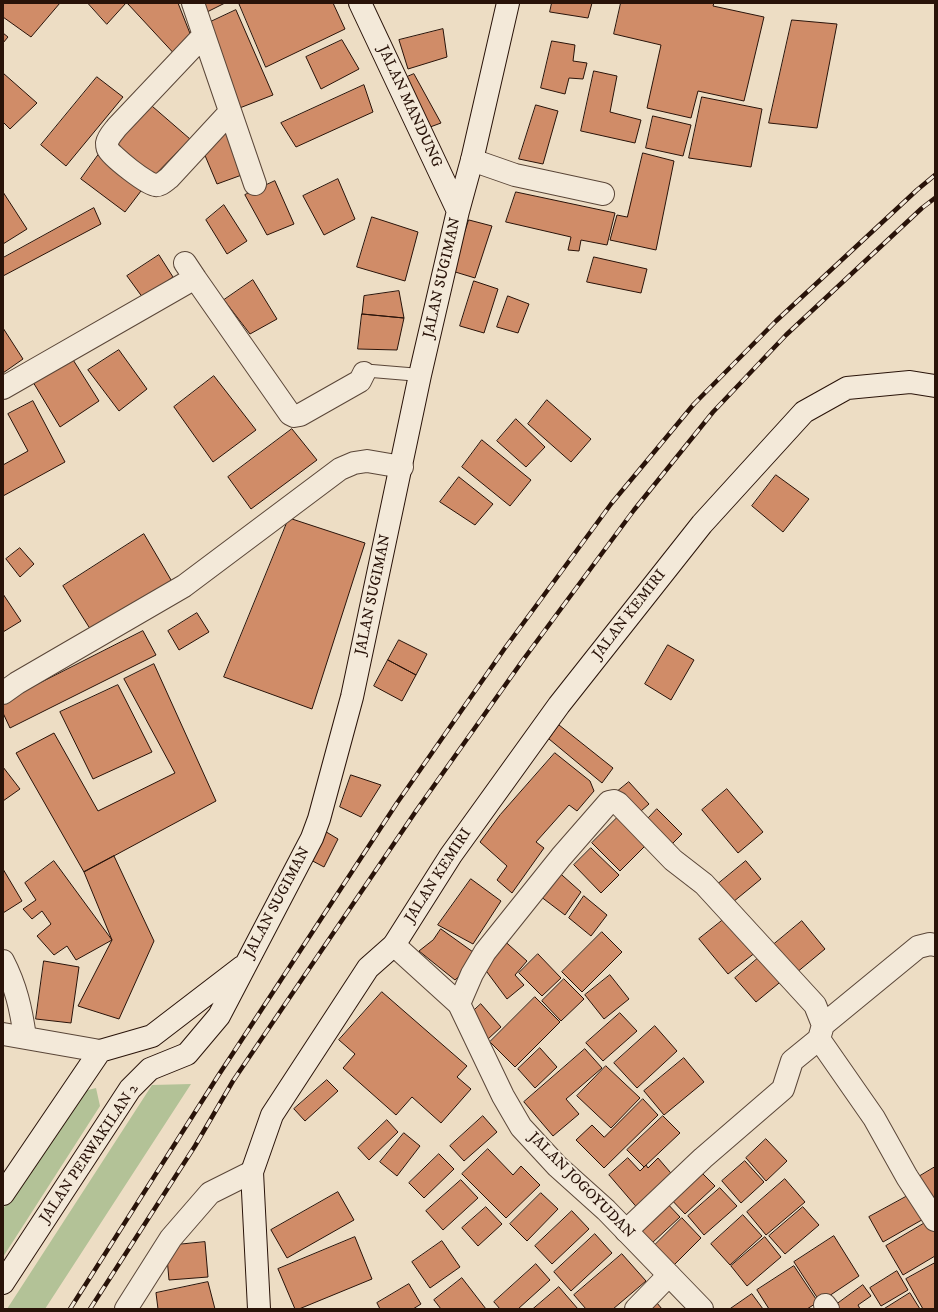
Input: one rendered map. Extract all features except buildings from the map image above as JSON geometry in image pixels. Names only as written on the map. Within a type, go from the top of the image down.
[{"type":"street","points":[[193,3],[255,184]]},
{"type":"street","name":"JALAN MANDUNG","points":[[360,3],[458,211]]},
{"type":"street","name":"JALAN SUGIMAN","points":[[246,964],[312,838],[319,819],[352,697],[402,467],[420,375],[508,3]]},
{"type":"street","points":[[204,35],[117,127],[108,139],[107,149],[112,155],[147,182],[155,186],[161,184],[169,178],[230,112]]},
{"type":"street","points":[[472,160],[515,175],[603,194]]},
{"type":"street","points":[[3,388],[190,270],[290,414],[294,416],[300,415],[360,381],[367,372]]},
{"type":"street","name":"JALAN KEMIRI","points":[[394,945],[451,855],[559,705],[702,524],[804,412],[847,388],[910,382],[935,386]]},
{"type":"street","points":[[3,693],[17,683],[184,586],[340,469],[354,463],[367,461],[402,467]]},
{"type":"street","points":[[459,1004],[472,974],[485,952],[561,857],[609,802],[614,801],[618,803],[673,860],[704,884],[815,1005],[821,1032],[874,1118],[907,1177],[935,1220]]},
{"type":"street","points":[[626,1230],[703,1158],[783,1089],[792,1061],[821,1032],[918,947],[930,944],[935,945]]},
{"type":"street","points":[[259,1309],[252,1172],[272,1115],[368,968],[394,945]]},
{"type":"street","name":"JALAN JOGOYUDAN","points":[[394,945],[459,1004],[502,1096],[521,1127],[557,1166],[606,1210],[702,1309]]},
{"type":"street","points":[[3,961],[12,978],[20,1006],[25,1037]]},
{"type":"street","points":[[3,1034],[100,1051],[152,1036],[246,964]]},
{"type":"street","name":"JALAN PERWAKILAN 2","points":[[3,1283],[130,1090],[150,1069],[187,1054],[219,1016],[246,964]]},
{"type":"street","points":[[3,1194],[100,1051]]},
{"type":"street","points":[[126,1309],[171,1238],[210,1193],[252,1172]]},
{"type":"street","points":[[636,1309],[669,1275]]},
{"type":"lane","points":[[367,372],[372,371],[420,375]]},
{"type":"green space","points":[[191,1084],[45,1309],[7,1309],[152,1085]]},
{"type":"green space","points":[[96,1088],[100,1106],[3,1257],[3,1209],[80,1092]]},
{"type":"railway","points":[[70,1309],[218,1076],[397,803],[505,648],[611,504],[694,404],[776,321],[935,175]]},
{"type":"railway","points":[[90,1309],[195,1146],[233,1081],[416,811],[523,660],[634,510],[713,412],[786,335],[922,208],[935,198]]}]
